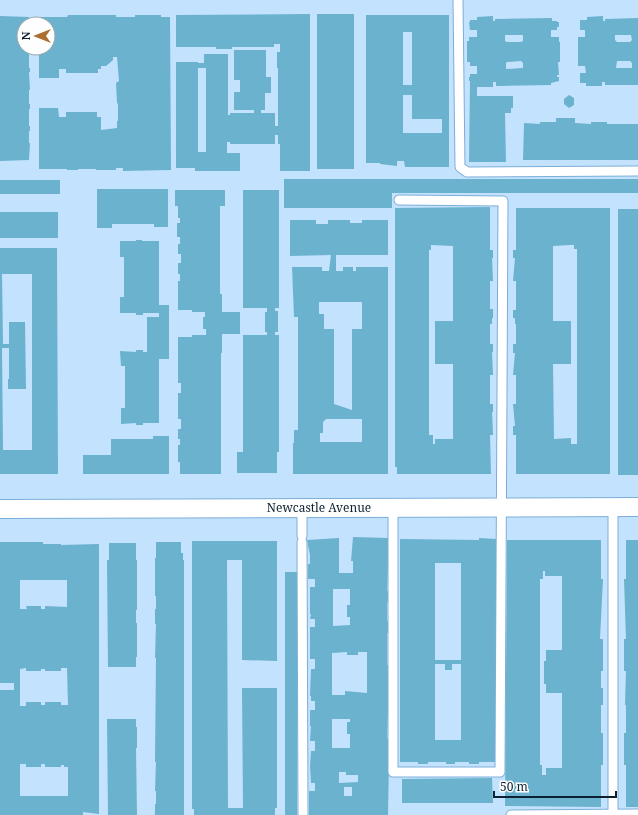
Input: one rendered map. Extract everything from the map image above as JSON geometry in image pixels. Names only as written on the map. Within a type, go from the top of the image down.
[{"type":"street","name":"Newcastle Avenue","points":[[0,510],[638,507]]},
{"type":"lane","points":[[458,0],[460,166],[467,172],[638,171]]},
{"type":"lane","points":[[393,508],[393,772],[500,772],[503,201],[399,200]]},
{"type":"lane","points":[[613,507],[613,814]]},
{"type":"lane","points":[[302,508],[303,815]]},
{"type":"lane","points":[[511,815],[638,814]]},
{"type":"building","points":[[310,14],[310,171],[280,171],[280,144],[278,144],[278,135],[275,135],[275,144],[230,144],[230,142],[227,142],[227,153],[240,153],[240,171],[195,171],[195,168],[176,168],[176,62],[204,63],[204,54],[228,54],[228,115],[230,115],[230,113],[254,113],[254,110],[234,110],[234,92],[240,92],[240,80],[234,80],[234,50],[266,50],[266,77],[271,77],[271,93],[265,93],[265,110],[261,110],[261,113],[275,113],[275,126],[278,126],[277,52],[280,52],[280,44],[274,44],[274,47],[232,47],[232,49],[216,49],[216,47],[176,47],[176,15]],"holes":[[[198,68],[206,68],[206,152],[198,152]]]},
{"type":"building","points":[[317,14],[354,14],[354,169],[317,169]]},
{"type":"building","points":[[68,15],[116,15],[116,17],[135,17],[135,15],[161,15],[161,17],[170,17],[171,170],[123,171],[123,168],[116,168],[116,170],[39,169],[39,108],[58,108],[59,117],[66,117],[66,112],[97,112],[97,117],[101,117],[101,130],[117,128],[118,104],[116,83],[119,81],[117,57],[113,57],[113,60],[106,66],[101,66],[101,69],[98,69],[98,73],[66,73],[66,69],[59,69],[59,78],[39,78],[39,56],[56,56],[56,17],[67,17]]},
{"type":"building","points":[[366,15],[449,15],[449,167],[405,167],[404,161],[397,161],[397,166],[380,163],[366,163]],"holes":[[[403,32],[412,32],[412,85],[403,85]],[[403,95],[412,95],[412,119],[442,119],[442,133],[403,133]]]},
{"type":"building","points":[[0,16],[16,17],[16,56],[29,56],[29,160],[0,161]]},
{"type":"building","points":[[493,16],[493,21],[495,21],[495,19],[552,18],[552,21],[559,22],[559,27],[557,27],[557,30],[551,30],[551,37],[559,37],[560,42],[560,62],[558,62],[559,75],[557,75],[557,77],[559,77],[559,81],[551,83],[551,85],[496,86],[496,82],[493,82],[493,87],[477,87],[477,96],[513,96],[513,108],[511,108],[511,113],[505,113],[506,162],[469,162],[469,77],[470,74],[477,74],[477,66],[470,66],[470,62],[467,62],[467,41],[469,41],[469,37],[477,37],[477,30],[470,30],[469,22],[470,20],[477,20],[477,17]],"holes":[[[505,35],[523,35],[523,41],[507,42],[505,41]],[[521,61],[523,63],[523,68],[506,69],[507,62]]]},
{"type":"building","points":[[603,16],[603,21],[605,21],[605,19],[638,18],[638,85],[605,85],[605,82],[602,82],[602,86],[586,86],[586,83],[580,83],[580,73],[586,73],[585,66],[578,66],[578,37],[585,37],[585,30],[580,30],[580,20],[587,20],[587,17]],"holes":[[[615,35],[631,35],[632,40],[630,42],[617,42],[615,40]],[[617,61],[630,61],[632,63],[632,68],[616,68]]]},
{"type":"building","points":[[569,95],[574,98],[574,105],[569,108],[564,104],[564,99]]},
{"type":"building","points":[[556,118],[575,118],[575,123],[591,124],[591,122],[607,122],[607,124],[638,124],[638,160],[523,160],[524,123],[540,124],[540,122],[556,122]]},
{"type":"building","points":[[284,179],[638,179],[638,193],[392,193],[392,208],[284,208]]},
{"type":"building","points":[[0,180],[60,180],[60,194],[0,194]]},
{"type":"building","points":[[97,189],[168,189],[168,227],[154,227],[154,224],[112,224],[112,228],[97,228]]},
{"type":"building","points":[[175,190],[225,190],[225,206],[220,206],[220,294],[222,294],[222,312],[240,312],[240,334],[222,334],[221,474],[180,474],[180,462],[178,462],[178,445],[180,445],[180,439],[178,439],[178,429],[181,429],[181,419],[178,419],[178,393],[181,393],[181,383],[178,383],[178,337],[206,335],[206,329],[203,329],[203,317],[205,317],[205,312],[178,310],[178,281],[180,281],[180,274],[178,274],[178,263],[181,263],[181,254],[178,254],[180,237],[177,237],[177,223],[180,223],[180,218],[178,218],[178,206],[175,206]]},
{"type":"building","points":[[243,190],[279,190],[279,308],[275,308],[275,311],[278,311],[278,332],[275,332],[275,335],[279,335],[279,452],[277,452],[277,473],[237,473],[237,452],[243,452],[243,335],[267,335],[267,332],[265,332],[265,312],[267,312],[267,308],[243,308]]},
{"type":"building","points":[[490,207],[490,250],[493,250],[493,281],[490,281],[490,309],[493,309],[492,324],[490,324],[490,344],[493,344],[493,375],[490,375],[490,404],[493,404],[493,435],[490,435],[491,474],[397,474],[397,467],[395,467],[395,208]],"holes":[[[431,245],[453,246],[453,321],[435,321],[435,364],[453,364],[453,439],[435,439],[435,444],[433,444],[433,435],[429,435],[429,250],[431,250]]]},
{"type":"building","points":[[516,208],[610,208],[610,474],[516,474],[516,435],[513,435],[513,426],[515,426],[513,404],[516,404],[516,375],[513,375],[515,353],[513,353],[513,344],[516,344],[516,324],[515,318],[513,318],[513,310],[516,310],[516,281],[513,281],[515,258],[513,258],[513,250],[516,250]],"holes":[[[574,245],[574,249],[577,249],[577,444],[571,444],[571,438],[554,439],[553,364],[571,364],[571,321],[553,321],[553,246]]]},
{"type":"building","points":[[618,209],[638,209],[638,475],[618,475]]},
{"type":"building","points":[[0,212],[58,212],[58,238],[0,238]]},
{"type":"building","points":[[290,220],[316,220],[316,224],[328,224],[328,220],[350,220],[350,223],[362,223],[362,220],[388,220],[388,255],[336,255],[336,271],[343,271],[343,267],[353,267],[353,271],[356,271],[356,267],[388,267],[388,474],[293,474],[294,430],[298,430],[298,317],[294,317],[292,267],[322,267],[322,271],[329,271],[331,255],[290,256]],"holes":[[[319,302],[362,302],[362,329],[352,329],[352,410],[334,404],[334,329],[324,329],[324,314],[319,314]],[[326,419],[362,419],[362,442],[320,442],[320,433],[323,433],[323,422]]]},
{"type":"building","points":[[120,241],[159,241],[159,305],[169,305],[169,359],[159,359],[159,423],[143,423],[143,425],[136,425],[136,423],[121,424],[121,408],[125,408],[125,366],[121,366],[120,351],[136,352],[136,350],[143,350],[143,352],[147,352],[147,317],[159,317],[159,313],[143,313],[143,315],[136,315],[136,313],[120,313],[120,297],[124,297],[124,257],[120,257]]},
{"type":"building","points":[[0,248],[57,248],[58,474],[0,474]],"holes":[[[2,274],[32,274],[32,450],[3,450],[2,348],[9,348],[8,389],[26,389],[25,322],[9,322],[9,344],[3,344]]]},
{"type":"building","points":[[153,436],[169,436],[169,474],[83,474],[83,455],[111,455],[111,439],[153,439]]},
{"type":"building","points":[[353,537],[389,538],[387,591],[389,591],[389,602],[387,602],[387,621],[389,621],[389,633],[387,633],[387,665],[389,665],[389,712],[387,738],[389,738],[388,815],[309,815],[309,791],[315,791],[315,783],[311,783],[310,766],[311,751],[315,751],[315,741],[310,741],[310,710],[315,710],[315,701],[311,701],[310,696],[311,669],[315,669],[315,659],[310,659],[310,627],[315,627],[315,619],[310,619],[310,587],[315,587],[315,579],[308,579],[308,564],[310,564],[310,555],[307,540],[339,538],[339,573],[353,573],[353,561],[351,561]],"holes":[[[333,589],[350,589],[350,605],[347,605],[347,617],[350,617],[350,625],[333,626]],[[347,652],[347,655],[358,655],[358,652],[367,652],[367,693],[345,691],[345,695],[332,695],[332,653]],[[332,719],[350,719],[350,722],[347,722],[347,734],[350,734],[350,748],[332,748]],[[339,772],[346,772],[346,775],[358,775],[358,782],[339,783]],[[344,787],[352,787],[352,796],[344,796]]]},
{"type":"building","points":[[479,538],[497,539],[497,762],[479,762],[479,764],[469,764],[469,762],[455,762],[455,764],[446,764],[446,762],[428,762],[428,764],[418,764],[418,762],[400,762],[400,539],[479,540]],"holes":[[[435,563],[461,563],[461,660],[435,660]],[[435,664],[445,664],[445,670],[452,670],[452,664],[461,664],[461,740],[435,740]]]},
{"type":"building","points":[[507,540],[601,540],[601,579],[603,579],[600,639],[603,639],[603,671],[601,671],[601,688],[603,688],[603,705],[601,705],[601,733],[603,733],[603,765],[601,765],[601,807],[505,806]],"holes":[[[543,571],[545,571],[545,576],[562,576],[562,650],[546,650],[546,661],[544,661],[544,684],[546,684],[546,693],[562,693],[562,768],[546,768],[546,775],[542,775],[542,765],[540,765],[540,579],[543,579]]]},
{"type":"building","points":[[626,540],[638,540],[638,807],[626,807],[626,765],[624,765],[624,733],[626,733],[626,671],[624,671],[624,639],[626,639],[624,579],[626,579]]},
{"type":"building","points":[[192,541],[277,541],[277,661],[242,660],[242,560],[227,560],[228,808],[243,808],[242,688],[277,688],[277,808],[275,808],[275,815],[194,815],[194,809],[192,809]]},
{"type":"building","points":[[0,542],[43,542],[43,544],[61,545],[99,544],[99,814],[83,812],[83,815],[0,815],[0,690],[14,690],[14,683],[0,683]],"holes":[[[20,580],[67,580],[67,607],[45,606],[45,609],[41,609],[41,606],[26,606],[27,609],[20,609]],[[26,668],[26,671],[41,671],[41,669],[45,669],[45,671],[61,671],[61,668],[67,668],[68,705],[61,705],[61,702],[45,702],[45,705],[41,705],[41,702],[26,702],[26,706],[20,706],[20,669]],[[20,764],[26,764],[26,767],[41,767],[41,764],[45,764],[45,767],[61,767],[61,765],[68,767],[68,796],[20,796]]]},
{"type":"building","points":[[156,542],[181,542],[181,553],[183,553],[184,560],[184,815],[155,815]]},
{"type":"building","points":[[109,543],[136,543],[136,667],[108,667],[107,560],[109,560]]},
{"type":"building","points":[[285,572],[297,572],[297,815],[285,815]]},
{"type":"building","points":[[107,719],[136,719],[137,815],[108,815]]},
{"type":"building","points":[[492,778],[493,803],[402,803],[402,779]]}]
